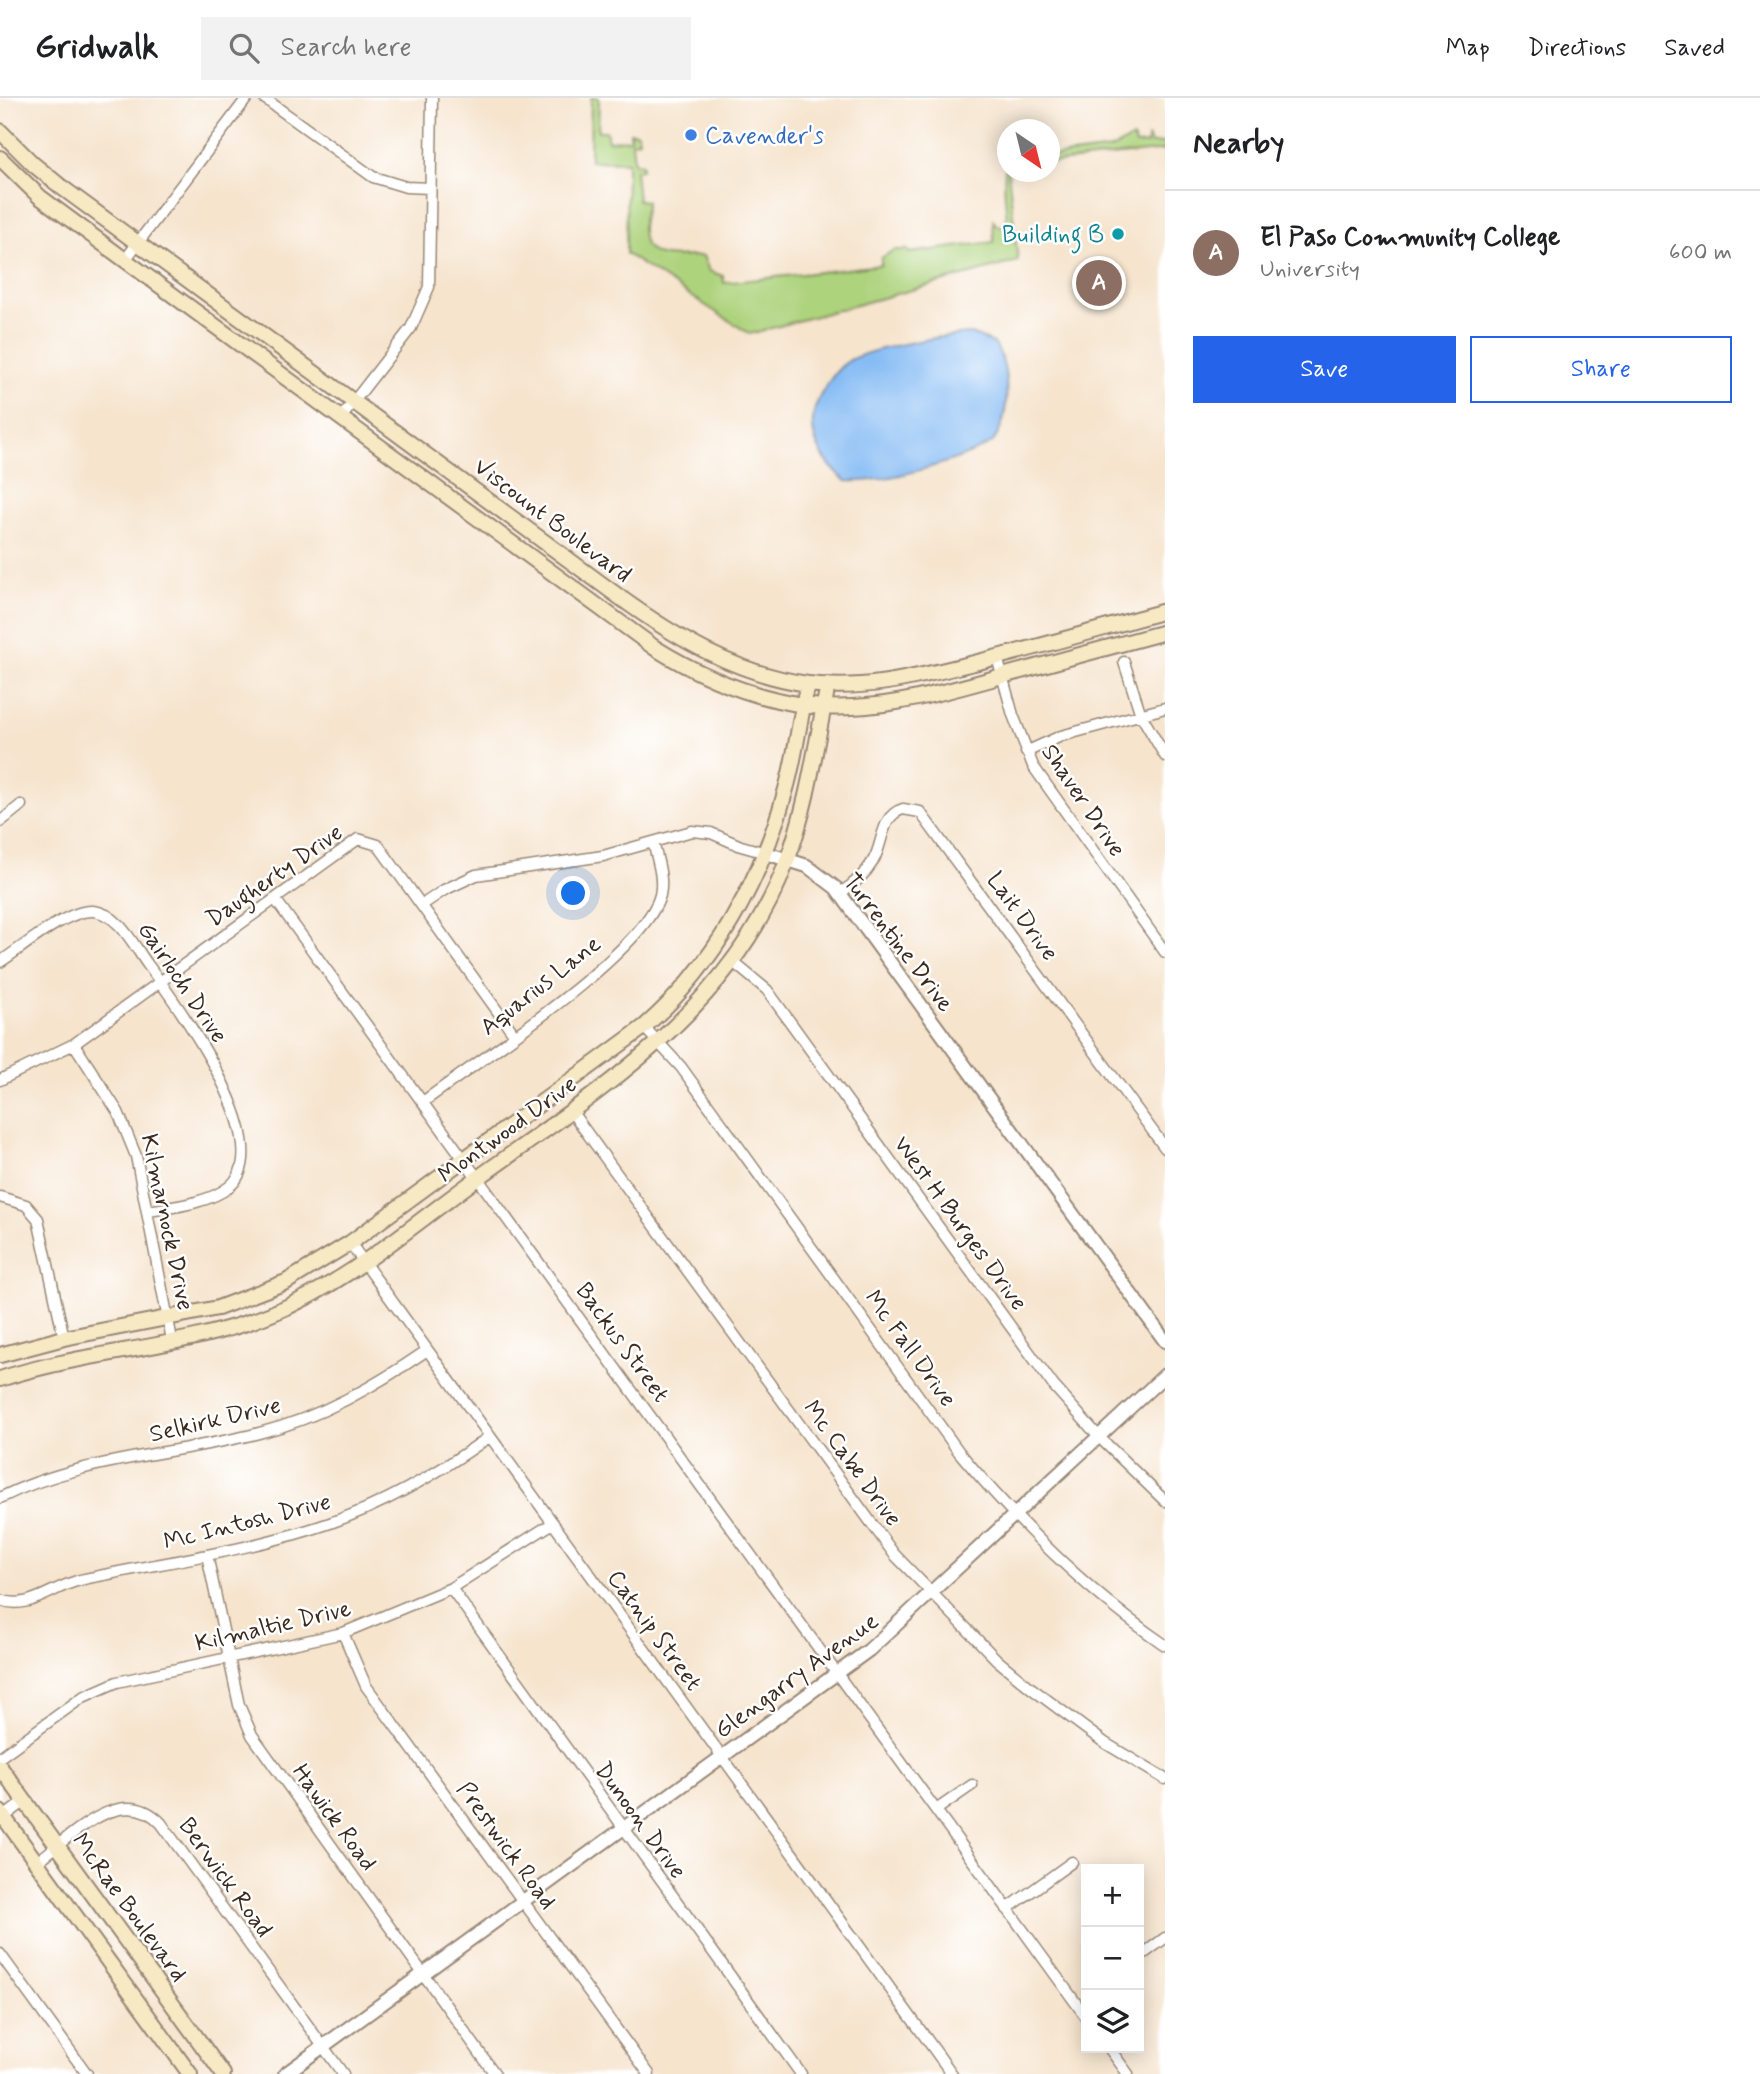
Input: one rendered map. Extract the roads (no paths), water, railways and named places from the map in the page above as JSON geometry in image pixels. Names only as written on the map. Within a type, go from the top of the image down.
[{"type":"main road","name":"Viscount Boulevard","points":[[0,131],[33,164],[641,613],[675,636],[726,661],[808,684],[890,684],[1165,611]]},
{"type":"main road","name":"Viscount Boulevard","points":[[0,158],[40,197],[629,629],[676,661],[714,680],[803,705],[823,707],[914,699],[1165,632]]},
{"type":"main road","points":[[482,521],[494,504]]},
{"type":"main road","points":[[629,629],[641,613]]},
{"type":"main road","name":"Montwood Drive","points":[[0,1355],[64,1338],[218,1308],[266,1292],[307,1272],[644,1027],[675,998],[701,965],[744,899],[766,852],[786,790],[808,684]]},
{"type":"main road","name":"Montwood Drive","points":[[0,1379],[219,1331],[271,1314],[321,1290],[571,1111],[659,1043],[698,1004],[733,962],[770,900],[789,858],[828,685]]},
{"type":"main road","name":"McRae Boulevard","points":[[0,1766],[223,2074]]},
{"type":"main road","name":"McRae Boulevard","points":[[1,1816],[190,2074]]},
{"type":"street","points":[[125,260],[247,98]]},
{"type":"street","points":[[264,98],[373,177],[406,187],[430,188]]},
{"type":"street","points":[[341,418],[411,328],[425,300],[431,273],[432,98]]},
{"type":"street","name":"Shaver Drive","points":[[997,657],[1026,752],[1044,786],[1165,952]]},
{"type":"street","points":[[1124,662],[1141,715],[1165,756]]},
{"type":"street","points":[[1026,752],[1061,736],[1165,708]]},
{"type":"street","points":[[0,822],[21,805]]},
{"type":"street","name":"Lait Drive","points":[[840,893],[855,882],[873,861],[889,818],[903,809],[920,812],[1165,1149]]},
{"type":"street","name":"Turrentine Drive","points":[[422,905],[444,890],[476,875],[603,856],[700,831],[789,858],[821,875],[840,893],[1165,1341]]},
{"type":"street","name":"Daugherty Drive","points":[[0,1080],[74,1044],[350,843],[366,839],[377,845],[514,1034]]},
{"type":"street","name":"Aquarius Lane","points":[[423,1102],[599,970],[654,909],[661,886],[653,842]]},
{"type":"street","name":"Backus Street","points":[[275,899],[1081,2010]]},
{"type":"street","name":"Gairloch Drive","points":[[0,962],[70,916],[94,911],[116,922],[190,1023],[219,1077],[239,1130],[244,1158],[241,1170],[228,1188],[189,1203],[148,1211]]},
{"type":"street","name":"West H Burges Drive","points":[[733,962],[767,990],[1053,1385],[1099,1437],[1165,1501]]},
{"type":"street","name":"Mc Fall Drive","points":[[644,1027],[681,1067],[959,1452],[1015,1516],[1068,1569],[1165,1645]]},
{"type":"street","name":"Kilmarnock Drive","points":[[74,1044],[107,1091],[128,1133],[148,1211],[173,1340]]},
{"type":"street","name":"Mc Cabe Drive","points":[[571,1111],[861,1512],[932,1595],[1031,1688],[1105,1743],[1165,1779]]},
{"type":"street","points":[[0,1197],[26,1205],[38,1219],[64,1338]]},
{"type":"street","name":"Catnip Street","points":[[350,1243],[952,2074]]},
{"type":"street","name":"Selkirk Drive","points":[[0,1498],[59,1475],[283,1427],[361,1392],[426,1351]]},
{"type":"street","name":"Glengarry Avenue","points":[[285,2074],[889,1634],[1165,1375]]},
{"type":"street","name":"Mc Intosh Drive","points":[[0,1600],[27,1603],[72,1582],[207,1555],[301,1532],[362,1511],[431,1476],[489,1437]]},
{"type":"street","name":"Kilmaltie Drive","points":[[0,1757],[98,1689],[117,1682],[228,1660],[342,1633],[451,1588],[553,1523]]},
{"type":"street","name":"Hawick Road","points":[[207,1555],[239,1705],[252,1735],[495,2074]]},
{"type":"street","name":"Dunoon Drive","points":[[451,1588],[621,1829],[801,2074]]},
{"type":"street","name":"Prestwick Road","points":[[342,1633],[366,1686],[649,2074]]},
{"type":"street","points":[[936,1810],[972,1785]]},
{"type":"street","points":[[1,1816],[25,1801]]},
{"type":"street","name":"Berwick Road","points":[[37,1862],[116,1808],[139,1808],[156,1818],[343,2074]]},
{"type":"street","points":[[1007,1909],[1072,1862]]},
{"type":"street","points":[[1144,1953],[1165,1938]]},
{"type":"street","points":[[0,1954],[87,2074]]},
{"type":"street","points":[[1075,2002],[1081,1998]]},
{"type":"street","points":[[1113,2053],[1128,2074]]},
{"type":"water","points":[[971,334],[994,343],[1004,366],[1006,393],[1003,421],[992,443],[961,457],[880,479],[846,481],[835,471],[819,449],[813,426],[818,401],[836,372],[860,355],[927,340]]},
{"type":"place","name":"Cavender's","points":[[691,135]]},
{"type":"place","name":"Building B","points":[[1118,234]]},
{"type":"place","name":"El Paso Community College","points":[[1099,283]]}]
